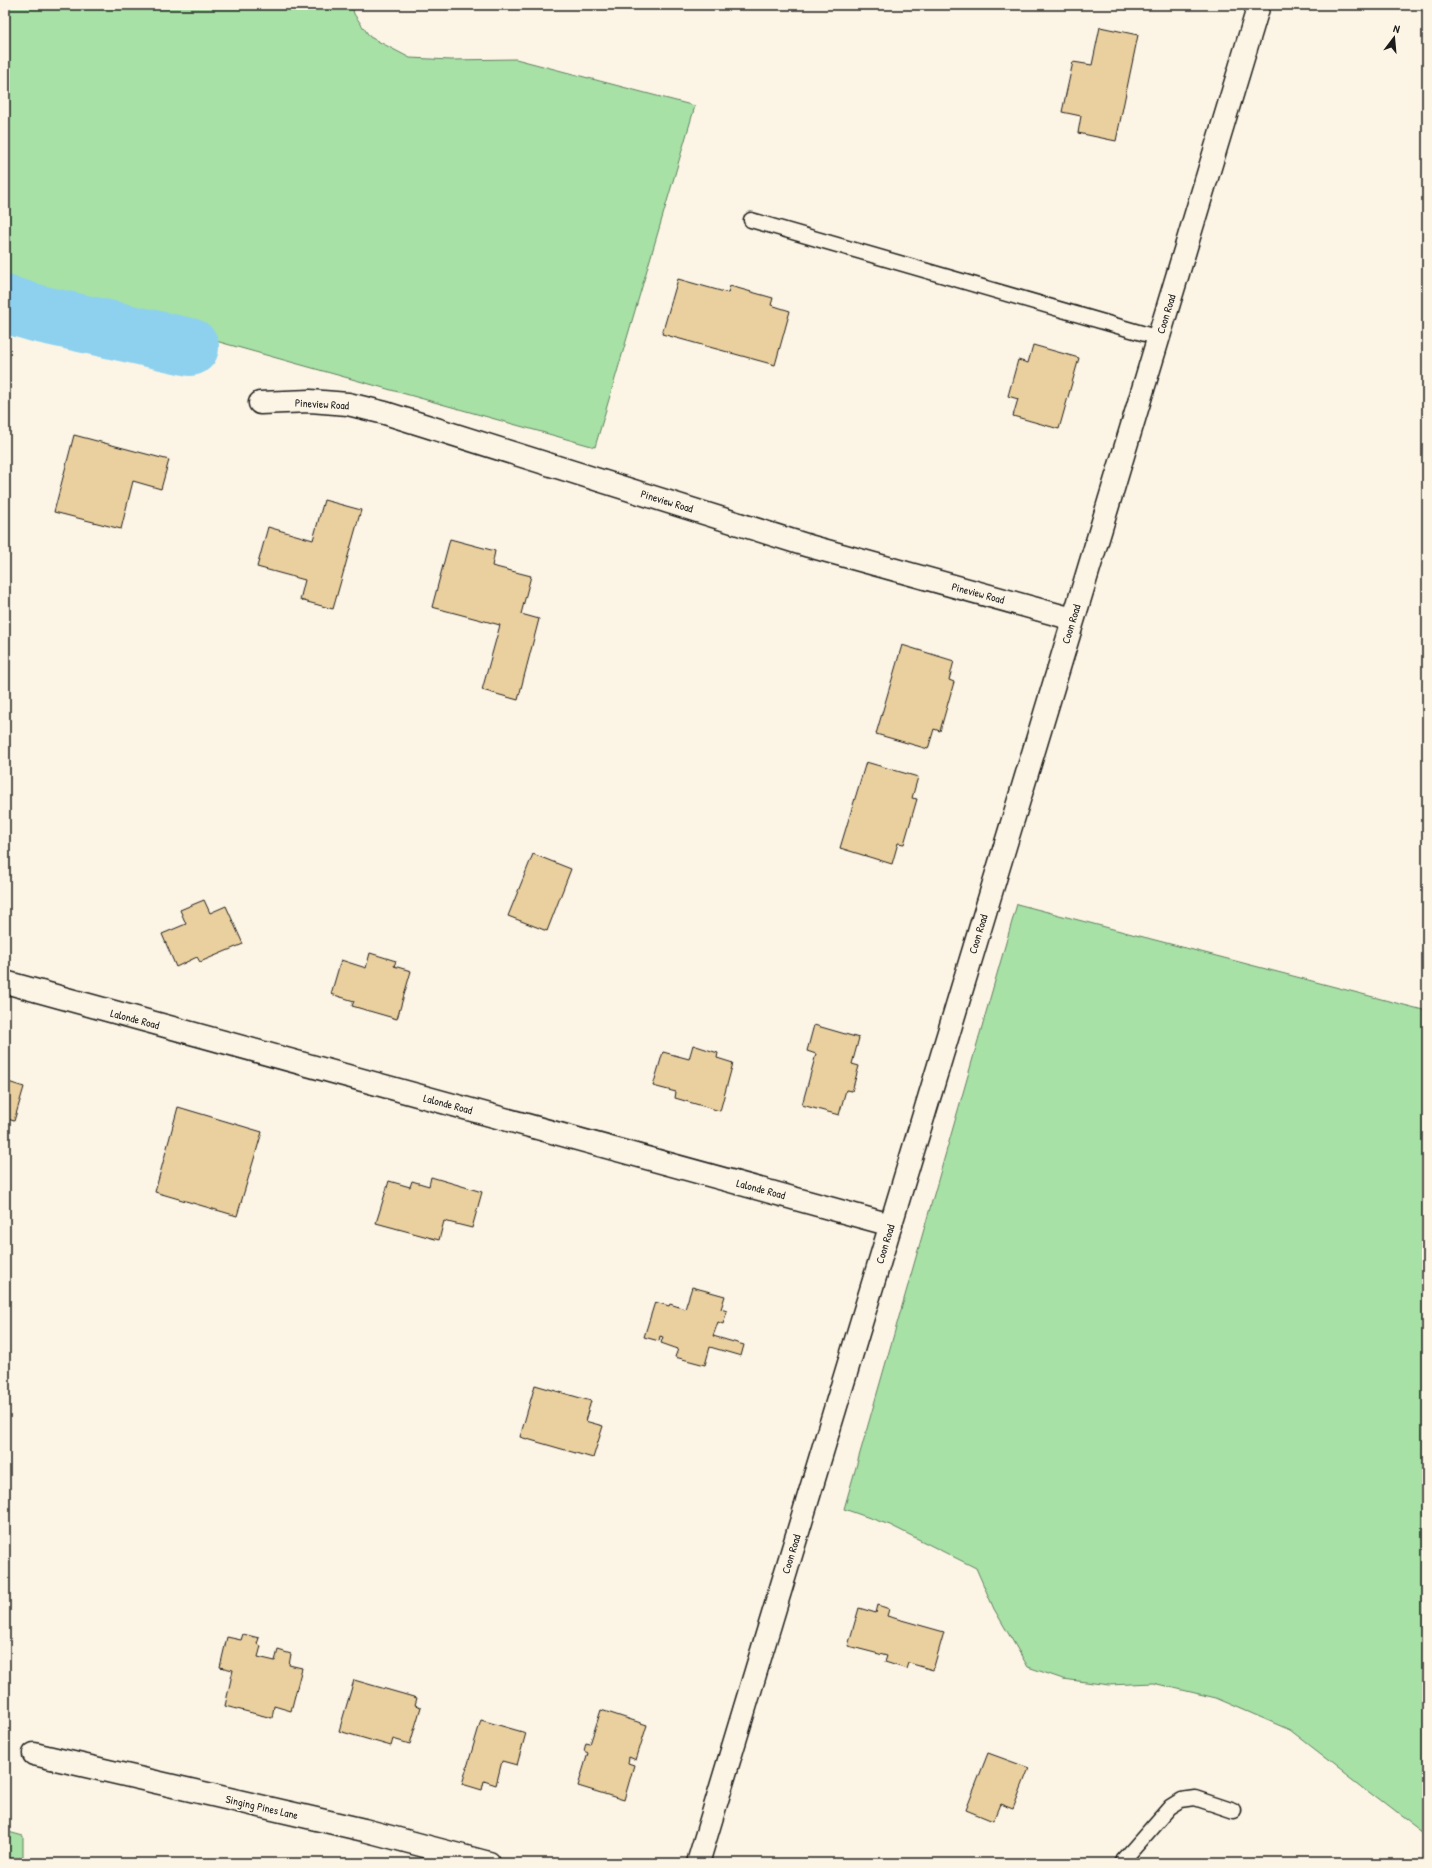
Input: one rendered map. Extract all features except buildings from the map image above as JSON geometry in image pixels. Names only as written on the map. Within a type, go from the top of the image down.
[{"type":"street","name":"Coon Road","points":[[698,1863],[1259,5]]},
{"type":"street","name":"Pineview Road","points":[[260,403],[310,401],[348,404],[385,413],[809,546],[1073,619]]},
{"type":"street","name":"Lalonde Road","points":[[5,982],[891,1225]]},
{"type":"street","name":"Singing Pines Lane","points":[[34,1754],[364,1830],[488,1863]]},
{"type":"lane","points":[[751,220],[1158,338]]},
{"type":"lane","points":[[1122,1863],[1170,1807],[1181,1800],[1195,1798],[1234,1811]]},
{"type":"green space","points":[[5,5],[352,5],[354,14],[370,37],[410,58],[451,60],[516,59],[695,106],[595,447],[44,293],[20,290],[5,301]]},
{"type":"green space","points":[[1017,904],[1427,1011],[1427,1836],[1290,1730],[1216,1698],[1153,1683],[1109,1685],[1063,1679],[1028,1667],[994,1609],[976,1568],[890,1525],[844,1509]]},
{"type":"green space","points":[[5,1831],[23,1836],[23,1863],[5,1863]]},
{"type":"waterway","points":[[5,304],[39,314],[190,347]]}]
